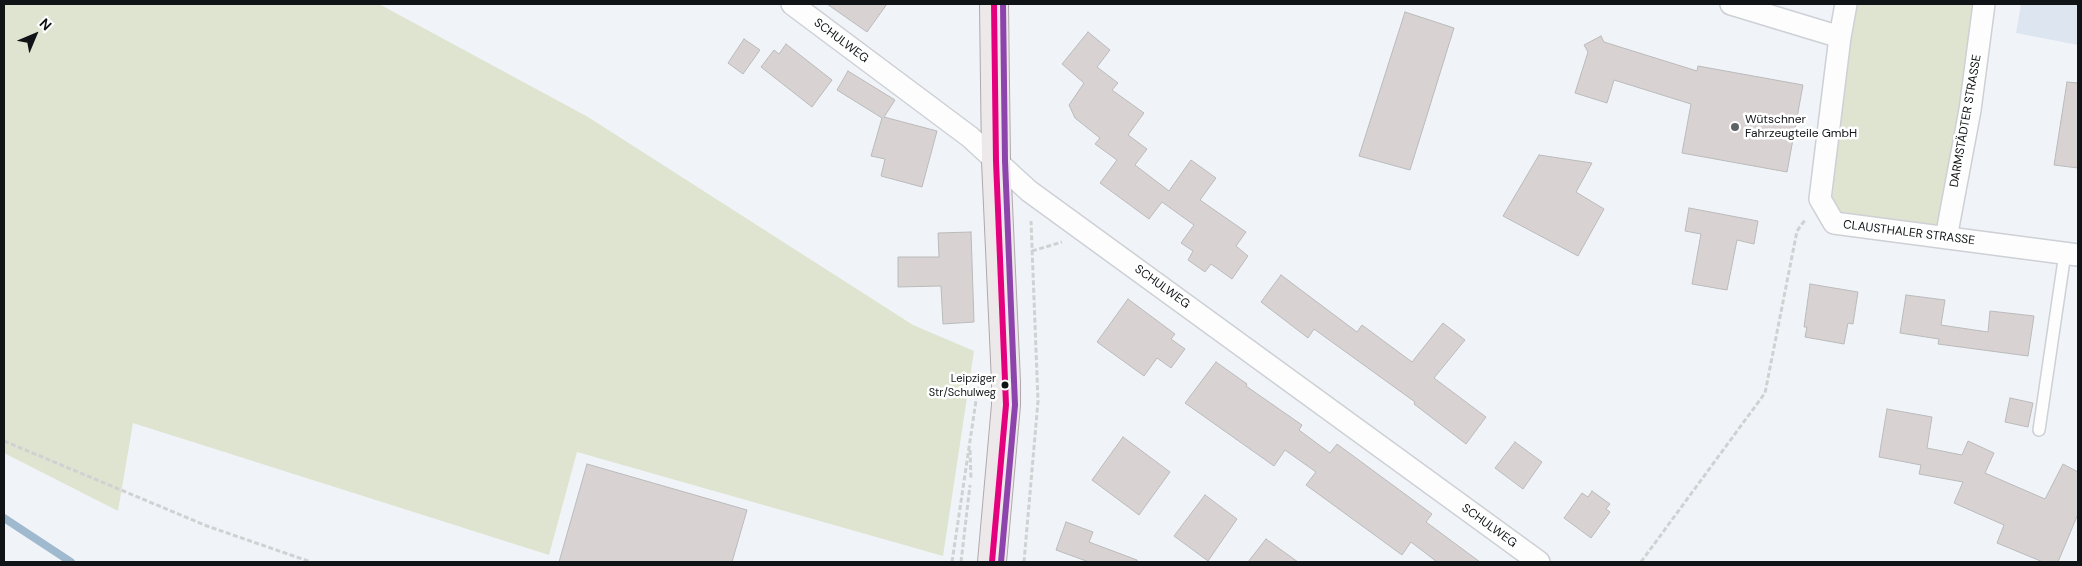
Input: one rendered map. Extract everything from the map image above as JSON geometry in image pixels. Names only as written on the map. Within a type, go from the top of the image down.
[{"type":"main road","points":[[992,562],[1006,405],[996,161],[994,4]]},
{"type":"street","name":"SCHULWEG","points":[[792,4],[970,136],[1029,191],[1539,562]]},
{"type":"street","points":[[1731,4],[1840,37]]},
{"type":"street","points":[[1820,199],[1840,37],[1846,4]]},
{"type":"street","name":"DARMSTÄDTER STRASSE","points":[[1946,238],[1970,110],[1984,4]]},
{"type":"street","name":"CLAUSTHALER STRASSE","points":[[1820,199],[1834,223],[2071,254]]},
{"type":"lane","points":[[2039,430],[2071,254]]},
{"type":"path","points":[[1640,562],[1765,393],[1796,231],[1820,199]]},
{"type":"path","points":[[952,562],[978,384]]},
{"type":"path","points":[[961,562],[971,479],[970,440]]},
{"type":"path","points":[[4,441],[207,526],[311,562]]},
{"type":"shaded area","points":[[2021,4],[2078,4],[2078,45],[2016,33]]},
{"type":"green space","points":[[4,4],[379,4],[588,117],[913,325],[974,351],[943,556],[577,452],[549,555],[133,423],[118,511],[4,453]]},
{"type":"green space","points":[[1846,4],[1984,4],[1946,238],[1834,223],[1820,199]]},
{"type":"building","points":[[827,4],[887,4],[867,32]]},
{"type":"building","points":[[1405,12],[1454,28],[1410,170],[1359,156]]},
{"type":"building","points":[[1088,32],[1110,50],[1097,67],[1118,83],[1112,90],[1144,113],[1128,135],[1147,149],[1135,165],[1169,191],[1191,160],[1216,178],[1200,200],[1246,232],[1236,246],[1248,256],[1232,279],[1211,264],[1205,272],[1188,260],[1193,251],[1181,243],[1194,225],[1162,202],[1149,219],[1100,183],[1117,160],[1095,144],[1100,138],[1075,118],[1069,105],[1084,83],[1062,64]]},
{"type":"building","points":[[1601,36],[1604,42],[1697,71],[1698,66],[1803,85],[1787,172],[1682,153],[1691,104],[1614,80],[1607,103],[1575,93],[1588,52],[1584,45]]},
{"type":"building","points":[[744,39],[760,50],[743,74],[728,63]]},
{"type":"building","points":[[786,44],[832,80],[812,107],[761,67],[774,50],[779,54]]},
{"type":"building","points":[[848,71],[895,100],[884,117],[937,131],[922,187],[881,176],[885,159],[871,156],[882,118],[837,90]]},
{"type":"building","points":[[2067,82],[2078,83],[2078,168],[2054,165]]},
{"type":"building","points":[[1539,155],[1592,163],[1576,192],[1604,209],[1578,256],[1503,216]]},
{"type":"building","points":[[1689,208],[1758,221],[1754,244],[1737,240],[1727,290],[1692,284],[1701,234],[1685,231]]},
{"type":"building","points":[[971,232],[974,322],[943,324],[941,286],[898,287],[898,257],[939,257],[938,233]]},
{"type":"building","points":[[1281,275],[1357,332],[1362,325],[1412,362],[1443,323],[1465,340],[1434,378],[1486,417],[1466,444],[1414,404],[1415,402],[1314,329],[1308,338],[1261,302]]},
{"type":"building","points":[[1810,284],[1858,292],[1853,324],[1848,323],[1844,344],[1805,337],[1807,327],[1804,327]]},
{"type":"building","points":[[1906,295],[1945,300],[1941,325],[1988,332],[1990,311],[2034,316],[2028,356],[1938,344],[1939,339],[1900,333]]},
{"type":"building","points":[[1128,299],[1175,334],[1171,339],[1185,349],[1171,368],[1157,358],[1144,376],[1097,342]]},
{"type":"building","points":[[1216,362],[1247,384],[1246,386],[1302,425],[1299,430],[1330,453],[1337,444],[1432,514],[1426,522],[1480,562],[1437,562],[1411,542],[1402,555],[1306,485],[1316,472],[1285,450],[1274,466],[1185,403]]},
{"type":"building","points":[[2010,398],[2033,403],[2028,427],[2005,422]]},
{"type":"building","points":[[1887,409],[1932,417],[1927,448],[1962,455],[1968,441],[1994,453],[1985,473],[2045,499],[2063,464],[2078,472],[2078,514],[2058,562],[2043,562],[1997,543],[2004,525],[1954,503],[1963,482],[1919,474],[1921,465],[1879,457]]},
{"type":"building","points":[[1123,437],[1170,472],[1139,515],[1092,480]]},
{"type":"building","points":[[1515,442],[1542,462],[1523,489],[1495,468]]},
{"type":"building","points":[[587,464],[747,510],[732,562],[559,562]]},
{"type":"building","points":[[1592,491],[1610,504],[1606,509],[1610,512],[1591,538],[1564,518],[1582,493],[1588,497]]},
{"type":"building","points":[[1205,495],[1237,519],[1208,561],[1174,536]]},
{"type":"building","points":[[1066,522],[1093,532],[1089,542],[1137,560],[1137,562],[1089,562],[1056,550]]},
{"type":"building","points":[[1266,539],[1298,562],[1248,562]]},
{"type":"waterway","points":[[4,518],[71,562]]},
{"type":"transit line","points":[[992,562],[1006,405],[996,161],[994,4]]},
{"type":"transit line","points":[[1001,562],[1015,405],[1005,161],[1003,4]]},
{"type":"place","name":"Wütschner Fahrzeugteile GmbH","points":[[1735,127]]},
{"type":"place","name":"Leipziger Str/Schulweg","points":[[1005,385]]}]
